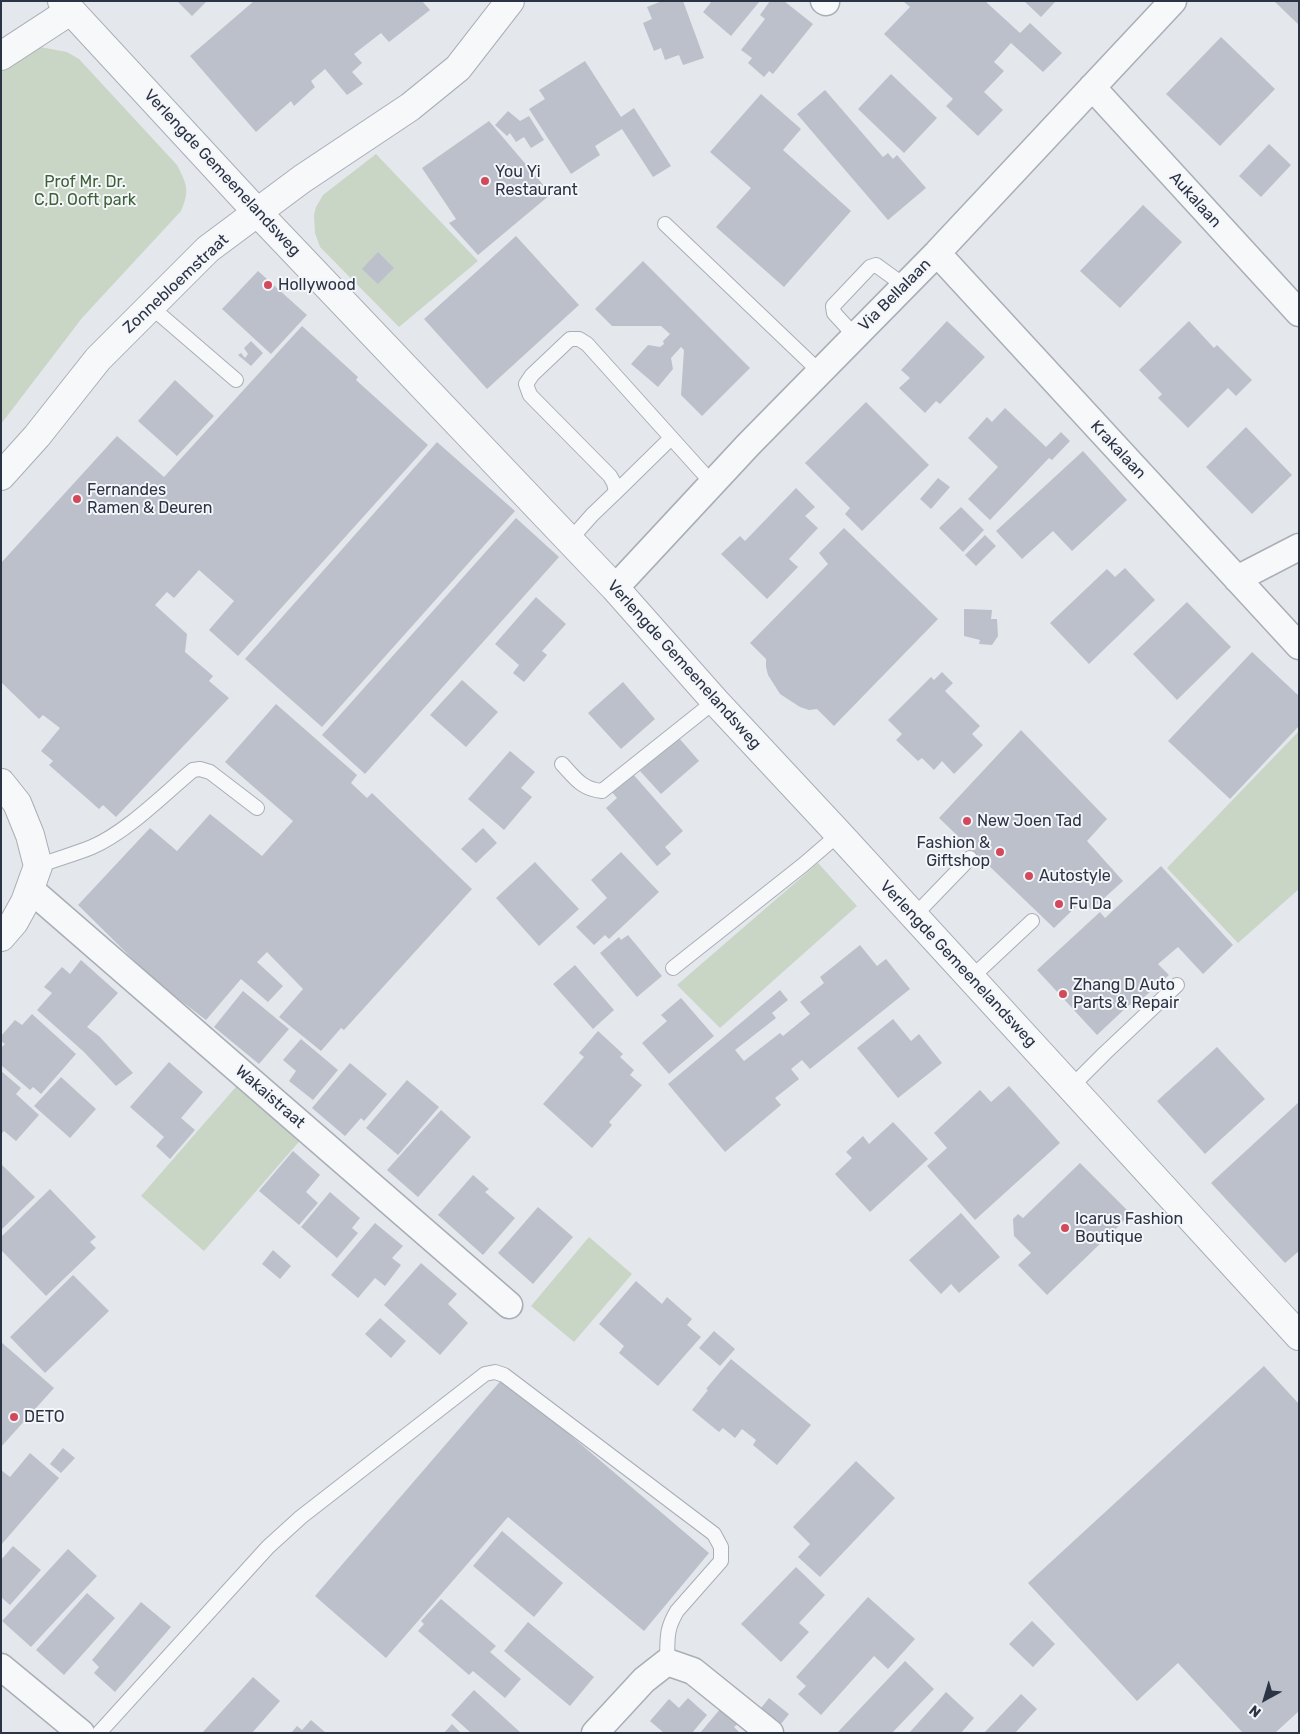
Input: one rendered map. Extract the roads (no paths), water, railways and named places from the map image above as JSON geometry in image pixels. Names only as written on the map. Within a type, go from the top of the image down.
[{"type":"street","name":"Zonnebloemstraat","points":[[1,476],[37,436],[98,359],[208,249],[302,178],[410,107],[458,68],[510,1]]},
{"type":"street","name":"Via Bellalaan","points":[[615,588],[712,483],[937,253],[1173,1]]},
{"type":"street","name":"Verlengde Gemeenelandsweg","points":[[66,6],[258,212],[615,588],[715,701],[1299,1336]]},
{"type":"street","points":[[1,56],[66,6]]},
{"type":"street","name":"Aukalaan","points":[[1092,87],[1299,313]]},
{"type":"street","name":"Krakalaan","points":[[937,253],[1299,646]]},
{"type":"street","points":[[1237,578],[1299,547]]},
{"type":"street","points":[[1,783],[17,803],[30,835],[34,878],[14,922],[1,937]]},
{"type":"street","name":"Wakaistraat","points":[[34,878],[509,1305]]},
{"type":"street","points":[[596,1733],[644,1680],[667,1662],[693,1671],[770,1733]]},
{"type":"street","points":[[1,1667],[81,1733]]},
{"type":"lane","points":[[665,224],[820,372]]},
{"type":"lane","points":[[855,336],[834,313],[833,306],[870,267],[876,265],[881,267],[905,286]]},
{"type":"lane","points":[[150,306],[236,380]]},
{"type":"lane","points":[[616,492],[610,476],[530,395],[526,384],[532,375],[570,339],[579,339],[587,344],[712,483]]},
{"type":"lane","points":[[570,540],[592,515],[672,438]]},
{"type":"lane","points":[[562,764],[580,783],[590,790],[602,792],[715,701]]},
{"type":"lane","points":[[34,878],[107,839],[130,823],[193,770],[200,769],[210,772],[257,808]]},
{"type":"lane","points":[[673,968],[803,865],[839,834]]},
{"type":"lane","points":[[914,916],[970,858]]},
{"type":"lane","points":[[971,978],[1032,922]]},
{"type":"lane","points":[[1071,1087],[1105,1052],[1178,985]]},
{"type":"lane","points":[[100,1733],[268,1546],[301,1517],[485,1374],[495,1372],[504,1375],[714,1534],[721,1547],[721,1561],[677,1611],[672,1620],[668,1630],[667,1662]]},
{"type":"place","name":"You Yi Restaurant","points":[[485,181]]},
{"type":"place","name":"Hollywood","points":[[268,285]]},
{"type":"place","name":"Fernandes Ramen & Deuren","points":[[77,499]]},
{"type":"place","name":"New Joen Tad","points":[[967,821]]},
{"type":"place","name":"Fashion & Giftshop","points":[[1000,852]]},
{"type":"place","name":"Autostyle","points":[[1029,876]]},
{"type":"place","name":"Fu Da","points":[[1059,904]]},
{"type":"place","name":"Zhang D Auto Parts & Repair","points":[[1063,994]]},
{"type":"place","name":"Icarus Fashion Boutique","points":[[1065,1228]]},
{"type":"place","name":"DETO","points":[[14,1417]]},
{"type":"park label","name":"Prof Mr. Dr. C,D. Ooft park","points":[[85,191]]}]
